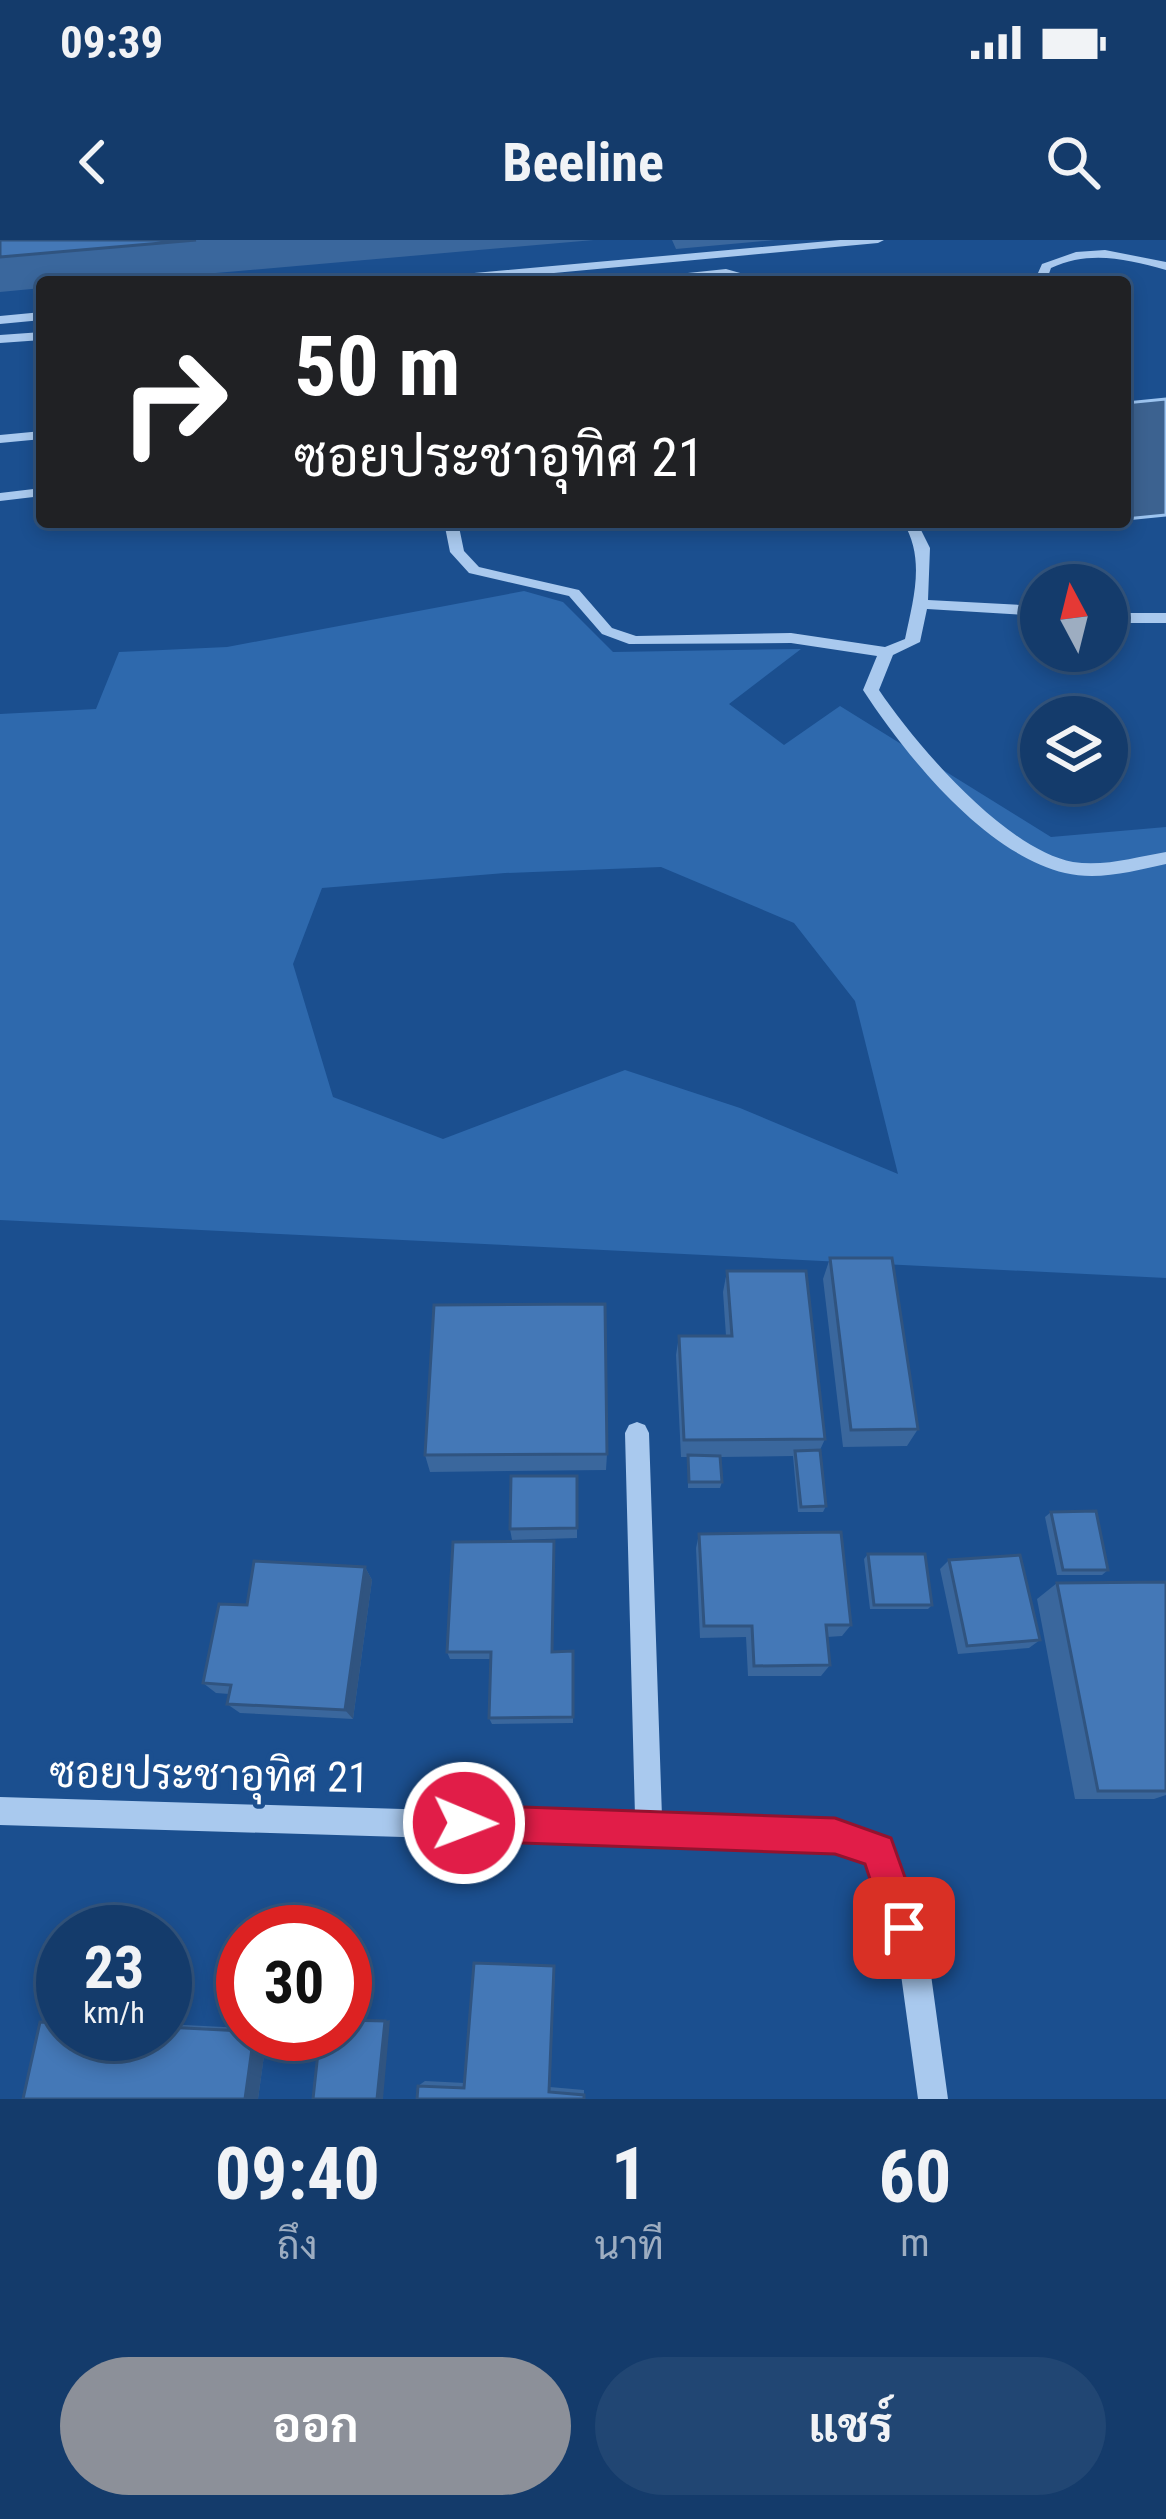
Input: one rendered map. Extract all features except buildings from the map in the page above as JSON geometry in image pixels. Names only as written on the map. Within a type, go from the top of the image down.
[{"type":"street","points":[[485,276],[878,240]]},
{"type":"street","points":[[1042,276],[1046,266],[1087,252],[1108,252],[1166,266]]},
{"type":"street","points":[[697,276],[739,276]]},
{"type":"street","points":[[0,320],[36,317]]},
{"type":"street","points":[[0,339],[36,336]]},
{"type":"street","points":[[0,439],[36,436]]},
{"type":"street","points":[[0,497],[36,493]]},
{"type":"street","points":[[452,528],[457,552],[475,570],[574,593],[607,632],[634,641],[791,638],[886,652],[912,642],[924,572],[915,528]]},
{"type":"street","points":[[920,604],[1020,610]]},
{"type":"street","points":[[1128,618],[1166,618]]},
{"type":"street","points":[[1148,618],[1166,642]]},
{"type":"street","points":[[886,652],[871,690],[892,724],[932,769],[1008,837],[1063,867],[1105,869],[1166,858]]},
{"type":"street","points":[[638,1433],[649,1828]]},
{"type":"street","name":"ซอยประชาอุทิศ 21","points":[[0,1811],[835,1836],[878,1851],[914,1960],[933,2099]]},
{"type":"shaded area","points":[[1166,399],[1166,515],[1131,518],[1131,402]]},
{"type":"shaded area","points":[[524,591],[563,602],[613,652],[801,649],[729,704],[784,745],[840,706],[1051,837],[1166,827],[1166,1278],[0,1220],[0,714],[96,709],[119,652],[227,647]],"holes":[[[661,867],[794,923],[855,1001],[898,1174],[740,1108],[625,1070],[443,1139],[333,1097],[293,964],[322,888],[505,873]]]},
{"type":"route","points":[[464,1823],[835,1836],[878,1851],[904,1928]]}]
